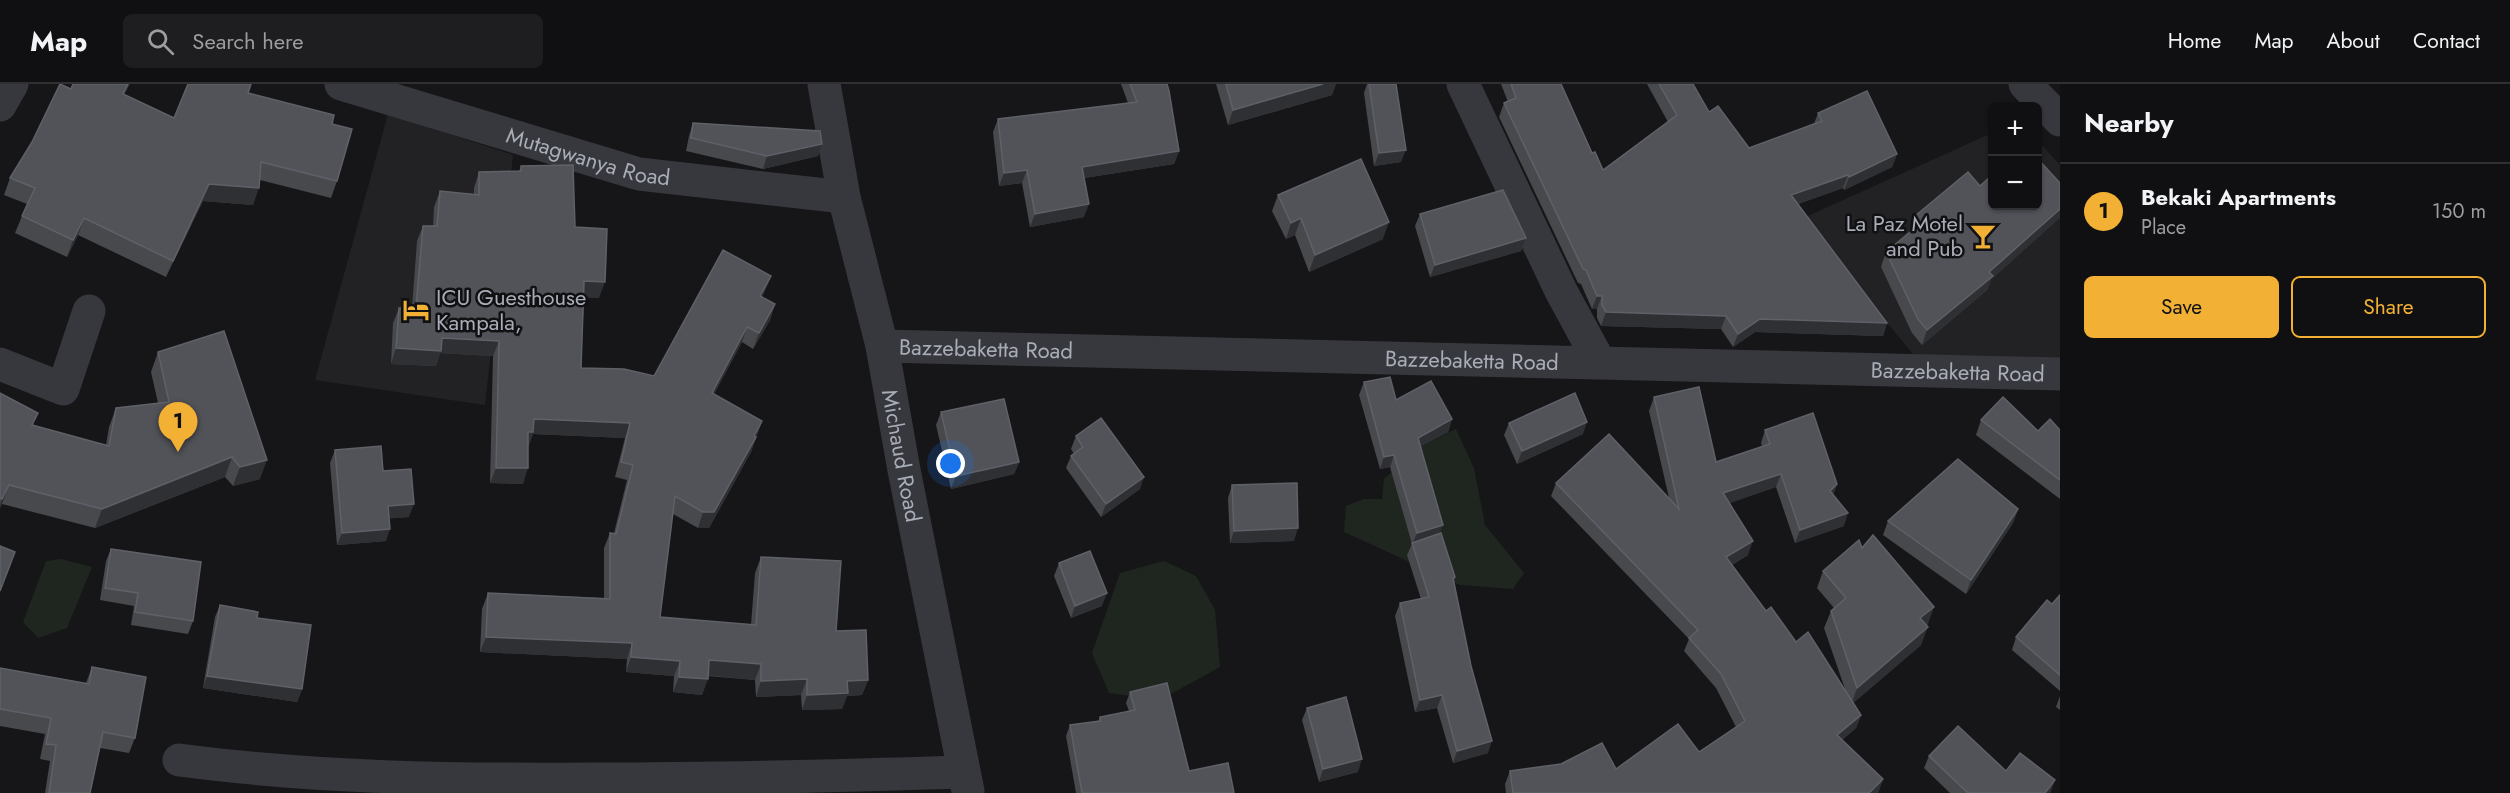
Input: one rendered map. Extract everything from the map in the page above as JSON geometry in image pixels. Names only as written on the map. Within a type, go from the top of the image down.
[{"type":"street","points":[[0,105],[12,84]]},
{"type":"street","name":"Mutagwanya Road","points":[[340,84],[639,174],[844,197]]},
{"type":"street","name":"Michaud Road","points":[[824,84],[844,197],[882,346],[966,782]]},
{"type":"street","points":[[1463,84],[1524,217],[1599,361]]},
{"type":"street","points":[[2025,84],[2060,120]]},
{"type":"street","points":[[0,364],[63,389],[89,311]]},
{"type":"street","name":"Bazzebaketta Road","points":[[882,346],[1599,361],[2060,374]]},
{"type":"street","points":[[179,760],[307,772],[489,779],[798,778],[966,782]]},
{"type":"shaded area","points":[[388,114],[513,155],[485,405],[315,380]]},
{"type":"shaded area","points":[[1988,135],[1988,210],[2042,210],[2042,145],[2060,165],[2060,370],[1923,366],[1801,219]]},
{"type":"shaded area","points":[[1456,429],[1474,468],[1485,525],[1524,573],[1513,589],[1460,585],[1344,532],[1346,506],[1364,499],[1382,499],[1384,479],[1420,447]]},
{"type":"shaded area","points":[[61,559],[92,567],[67,628],[38,638],[23,622],[46,561]]},
{"type":"shaded area","points":[[1164,561],[1196,576],[1215,610],[1220,667],[1160,700],[1109,693],[1092,653],[1120,573]]},
{"type":"building","points":[[60,84],[71,89],[73,84],[128,84],[123,94],[174,118],[188,84],[251,84],[248,93],[334,115],[332,124],[352,129],[337,181],[261,162],[259,188],[209,184],[173,261],[84,218],[73,240],[22,216],[35,188],[10,178],[32,142]]},
{"type":"building","points":[[1130,84],[1167,84],[1179,151],[1082,167],[1089,204],[1035,214],[1027,170],[1004,173],[998,119],[1137,102]]},
{"type":"building","points":[[1226,84],[1323,84],[1233,110]]},
{"type":"building","points":[[1369,84],[1396,84],[1406,150],[1379,153]]},
{"type":"building","points":[[1511,84],[1561,84],[1592,153],[1595,152],[1603,170],[1677,115],[1659,84],[1693,84],[1709,112],[1718,106],[1749,148],[1822,121],[1818,113],[1867,91],[1897,154],[1849,177],[1848,175],[1791,195],[1887,323],[1760,319],[1738,334],[1726,316],[1606,312],[1602,305],[1602,296],[1597,296],[1586,270],[1583,269],[1504,103],[1516,98]]},
{"type":"building","points":[[693,123],[820,131],[822,144],[767,156],[691,138]]},
{"type":"building","points":[[1361,159],[1389,222],[1315,255],[1301,218],[1291,223],[1278,195]]},
{"type":"building","points":[[2042,163],[2060,183],[2060,209],[1989,272],[1993,276],[1927,330],[1918,319],[1886,252],[1921,223],[1915,216],[1968,172],[1980,186],[1988,179],[1988,210],[2042,210]]},
{"type":"building","points":[[573,165],[575,227],[607,229],[605,282],[584,281],[581,368],[624,369],[654,376],[723,250],[771,276],[760,296],[775,304],[759,333],[747,327],[712,393],[762,421],[754,436],[756,437],[714,512],[703,512],[675,496],[660,617],[756,625],[761,557],[841,561],[836,631],[866,630],[868,680],[847,681],[848,693],[807,695],[807,679],[761,681],[761,664],[709,660],[708,679],[679,677],[680,661],[631,657],[632,643],[486,637],[488,593],[610,599],[610,533],[616,534],[633,465],[621,462],[630,423],[534,419],[533,432],[528,432],[528,468],[496,468],[499,341],[442,338],[441,351],[396,348],[399,308],[416,308],[423,226],[437,226],[440,191],[479,195],[479,172],[521,171],[521,166]]},
{"type":"building","points":[[1503,190],[1526,238],[1435,265],[1420,214]]},
{"type":"building","points":[[224,331],[267,460],[240,467],[232,457],[102,509],[9,485],[2,499],[0,498],[0,393],[38,413],[32,425],[109,446],[116,408],[169,402],[158,352]]},
{"type":"building","points":[[1390,377],[1396,400],[1431,381],[1452,419],[1418,438],[1443,525],[1417,533],[1394,455],[1384,457],[1364,382]]},
{"type":"building","points":[[1699,387],[1716,462],[1770,444],[1765,430],[1813,413],[1837,484],[1830,491],[1848,513],[1800,530],[1781,474],[1723,493],[1753,541],[1726,557],[1766,611],[1771,607],[1796,642],[1808,632],[1861,715],[1837,735],[1883,779],[1869,793],[1513,793],[1510,771],[1561,764],[1602,743],[1616,769],[1678,724],[1699,752],[1745,721],[1721,674],[1689,638],[1698,630],[1556,483],[1609,434],[1679,509],[1654,397]]},
{"type":"building","points":[[1575,393],[1587,422],[1522,451],[1509,423]]},
{"type":"building","points":[[2003,397],[2038,431],[2050,419],[2060,430],[2060,480],[1981,420]]},
{"type":"building","points":[[1004,399],[1019,462],[956,476],[941,412]]},
{"type":"building","points":[[1101,418],[1144,477],[1106,504],[1071,456],[1083,447],[1076,436]]},
{"type":"building","points":[[381,446],[383,471],[411,469],[414,504],[388,506],[390,529],[342,533],[335,450]]},
{"type":"building","points":[[1958,459],[2018,509],[1971,580],[1888,521]]},
{"type":"building","points":[[1297,483],[1298,528],[1234,531],[1232,485]]},
{"type":"building","points":[[1441,533],[1455,577],[1453,578],[1471,666],[1492,741],[1457,751],[1442,695],[1420,700],[1400,603],[1429,597],[1412,543]]},
{"type":"building","points":[[1873,535],[1934,607],[1920,618],[1928,627],[1857,688],[1831,611],[1846,598],[1823,571],[1859,540],[1862,548]]},
{"type":"building","points":[[0,546],[15,552],[0,591]]},
{"type":"building","points":[[111,549],[201,562],[193,621],[135,612],[138,593],[105,588]]},
{"type":"building","points":[[1090,551],[1107,593],[1075,606],[1059,563]]},
{"type":"building","points":[[2060,595],[2060,675],[2016,637],[2047,600],[2052,604]]},
{"type":"building","points":[[220,605],[258,612],[257,618],[311,625],[302,689],[207,676]]},
{"type":"building","points":[[92,667],[146,677],[135,738],[103,732],[90,793],[49,793],[56,745],[46,744],[51,718],[0,709],[0,668],[89,684]]},
{"type":"building","points":[[1167,683],[1189,771],[1228,763],[1234,793],[1082,793],[1070,725],[1100,721],[1100,717],[1135,710],[1130,692]]},
{"type":"building","points":[[1346,697],[1362,759],[1323,769],[1307,708]]},
{"type":"building","points":[[1958,726],[2006,771],[2020,753],[2055,780],[2045,793],[1968,793],[1929,756]]},
{"type":"place","name":"La Paz Motel and Pub","points":[[1983,236]]},
{"type":"place","name":"ICU Guesthouse Kampala,","points":[[416,310]]},
{"type":"place","name":"Bekaki Apartments","points":[[178,452]]}]
